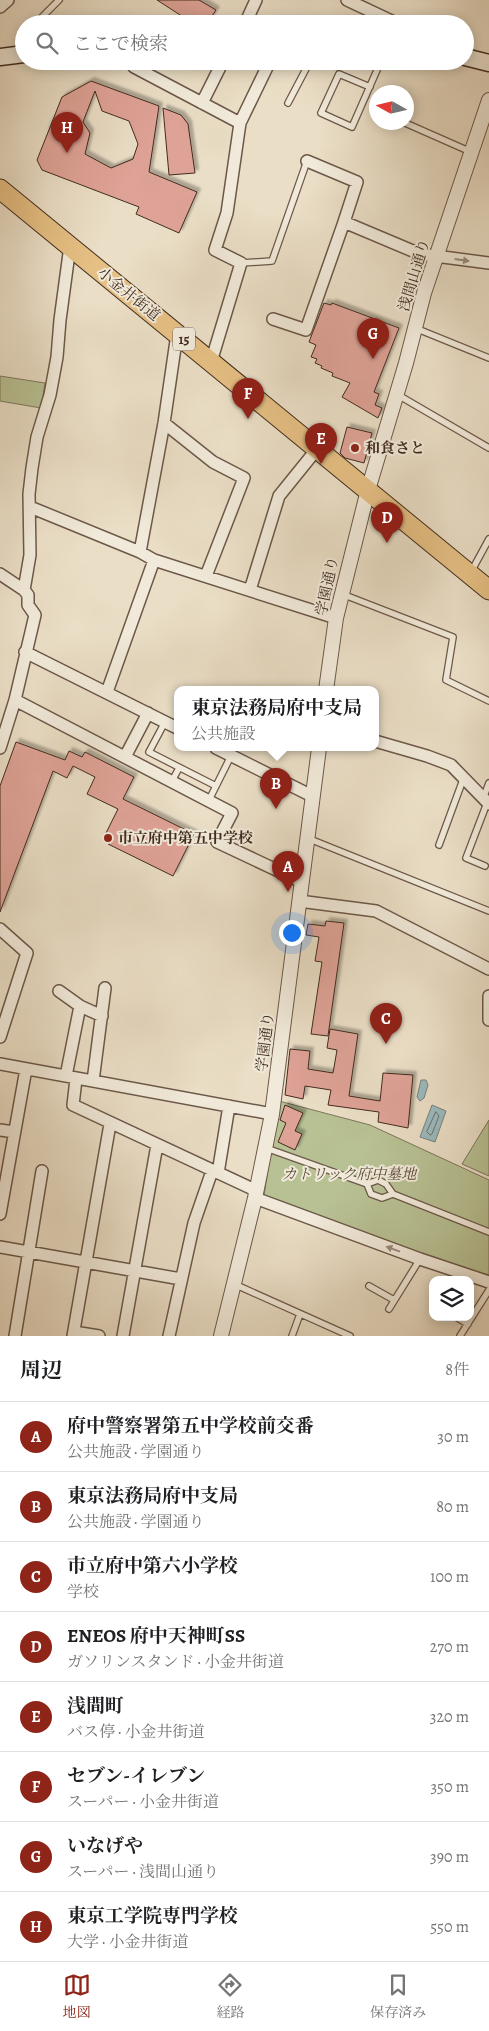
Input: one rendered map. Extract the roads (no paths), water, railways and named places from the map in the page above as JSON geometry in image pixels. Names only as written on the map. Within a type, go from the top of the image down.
[{"type":"main road","points":[[0,57],[15,55]]},
{"type":"main road","points":[[474,60],[489,63]]},
{"type":"main road","name":"小金井街道","points":[[0,189],[489,590]]},
{"type":"street","points":[[0,7],[8,0]]},
{"type":"street","points":[[249,15],[256,0]]},
{"type":"street","points":[[347,0],[379,15]]},
{"type":"street","points":[[140,70],[240,123]]},
{"type":"street","points":[[202,102],[218,70]]},
{"type":"street","points":[[211,362],[242,263],[215,250],[227,213],[240,123],[266,70]]},
{"type":"street","name":"浅間山通り","points":[[368,490],[436,256],[471,152],[488,109]]},
{"type":"street","points":[[273,319],[306,330],[357,182],[307,161]]},
{"type":"street","points":[[344,222],[420,254],[489,264]]},
{"type":"street","points":[[24,590],[30,555],[29,494],[37,437],[50,395],[57,357],[70,246]]},
{"type":"street","points":[[140,552],[164,423],[177,334]]},
{"type":"street","points":[[164,423],[213,462],[244,478],[206,576]]},
{"type":"street","points":[[250,590],[279,496],[316,449]]},
{"type":"street","name":"学園通り","points":[[327,686],[336,618],[368,490]]},
{"type":"street","points":[[30,508],[140,552],[154,560],[336,618]]},
{"type":"street","points":[[107,692],[154,560]]},
{"type":"street","points":[[0,574],[24,590],[28,595],[28,605],[34,615],[15,700],[4,723],[0,748]]},
{"type":"street","points":[[25,652],[174,726]]},
{"type":"street","points":[[15,700],[232,813],[217,842],[302,882]]},
{"type":"street","points":[[125,757],[148,713]]},
{"type":"street","points":[[379,742],[451,765],[486,802]]},
{"type":"street","points":[[222,751],[312,796]]},
{"type":"street","name":"学園通り","points":[[221,1336],[256,1195],[272,1114],[319,751]]},
{"type":"street","points":[[299,901],[376,911],[489,969]]},
{"type":"street","points":[[0,929],[27,953],[0,1037]]},
{"type":"street","points":[[93,1081],[105,988]]},
{"type":"street","points":[[58,991],[80,1006],[102,1016]]},
{"type":"street","points":[[489,996],[489,1020]]},
{"type":"street","points":[[80,1006],[71,1078],[73,1105],[215,1172],[256,1195],[420,1259],[454,1276]]},
{"type":"street","points":[[0,1064],[272,1114]]},
{"type":"street","points":[[0,1214],[26,1069]]},
{"type":"street","points":[[169,1336],[194,1223],[215,1172],[229,1106]]},
{"type":"street","points":[[99,1336],[74,1334],[110,1124]]},
{"type":"street","points":[[0,1130],[14,1132]]},
{"type":"street","points":[[123,1336],[157,1145]]},
{"type":"street","points":[[15,1336],[42,1171]]},
{"type":"street","points":[[0,1247],[181,1279]]},
{"type":"street","points":[[474,1279],[489,1282]]},
{"type":"lane","points":[[44,15],[60,0]]},
{"type":"lane","points":[[288,103],[305,70]]},
{"type":"lane","points":[[371,85],[377,70]]},
{"type":"lane","points":[[339,74],[370,87],[352,127],[321,113],[339,74]]},
{"type":"lane","points":[[414,127],[471,152]]},
{"type":"lane","points":[[242,263],[272,261],[307,161]]},
{"type":"lane","points":[[415,328],[489,358]]},
{"type":"lane","points":[[397,395],[489,448]]},
{"type":"lane","points":[[470,574],[489,540]]},
{"type":"lane","points":[[342,594],[453,637],[446,680],[489,701]]},
{"type":"lane","points":[[165,722],[149,752],[216,786]]},
{"type":"lane","points":[[209,800],[232,756]]},
{"type":"lane","points":[[172,781],[179,768]]},
{"type":"lane","points":[[439,845],[464,777]]},
{"type":"lane","points":[[485,866],[466,858],[486,802],[489,783]]},
{"type":"lane","points":[[307,838],[489,911]]},
{"type":"lane","points":[[266,1148],[367,1184],[378,1180],[386,1184],[393,1194],[489,1232]]},
{"type":"lane","points":[[367,1184],[371,1194],[382,1198],[393,1194]]},
{"type":"lane","points":[[389,1309],[420,1259]]},
{"type":"lane","points":[[234,1284],[350,1336]]},
{"type":"lane","points":[[368,1286],[394,1300]]},
{"type":"lane","points":[[460,1336],[489,1290]]},
{"type":"lane","points":[[292,1336],[300,1314]]},
{"type":"lane","points":[[463,1321],[468,1324]]},
{"type":"water","points":[[421,1080],[426,1080],[428,1085],[424,1098],[420,1101],[417,1097]]},
{"type":"water","points":[[432,1105],[446,1111],[435,1142],[420,1137]]},
{"type":"place","name":"東京工学院専門学校","points":[[67,153]]},
{"type":"place","name":"いなげや","points":[[373,359]]},
{"type":"place","name":"セブン-イレブン","points":[[248,419]]},
{"type":"place","name":"和食さと","points":[[355,448]]},
{"type":"place","name":"浅間町","points":[[321,464]]},
{"type":"place","name":"ENEOS 府中天神町SS","points":[[387,543]]},
{"type":"place","name":"東京法務局府中支局","points":[[276,809]]},
{"type":"place","name":"市立府中第五中学校","points":[[108,838]]},
{"type":"place","name":"府中警察署第五中学校前交番","points":[[288,892]]},
{"type":"place","name":"市立府中第六小学校","points":[[386,1044]]},
{"type":"park label","name":"カトリック府中墓地","points":[[349,1174]]}]
